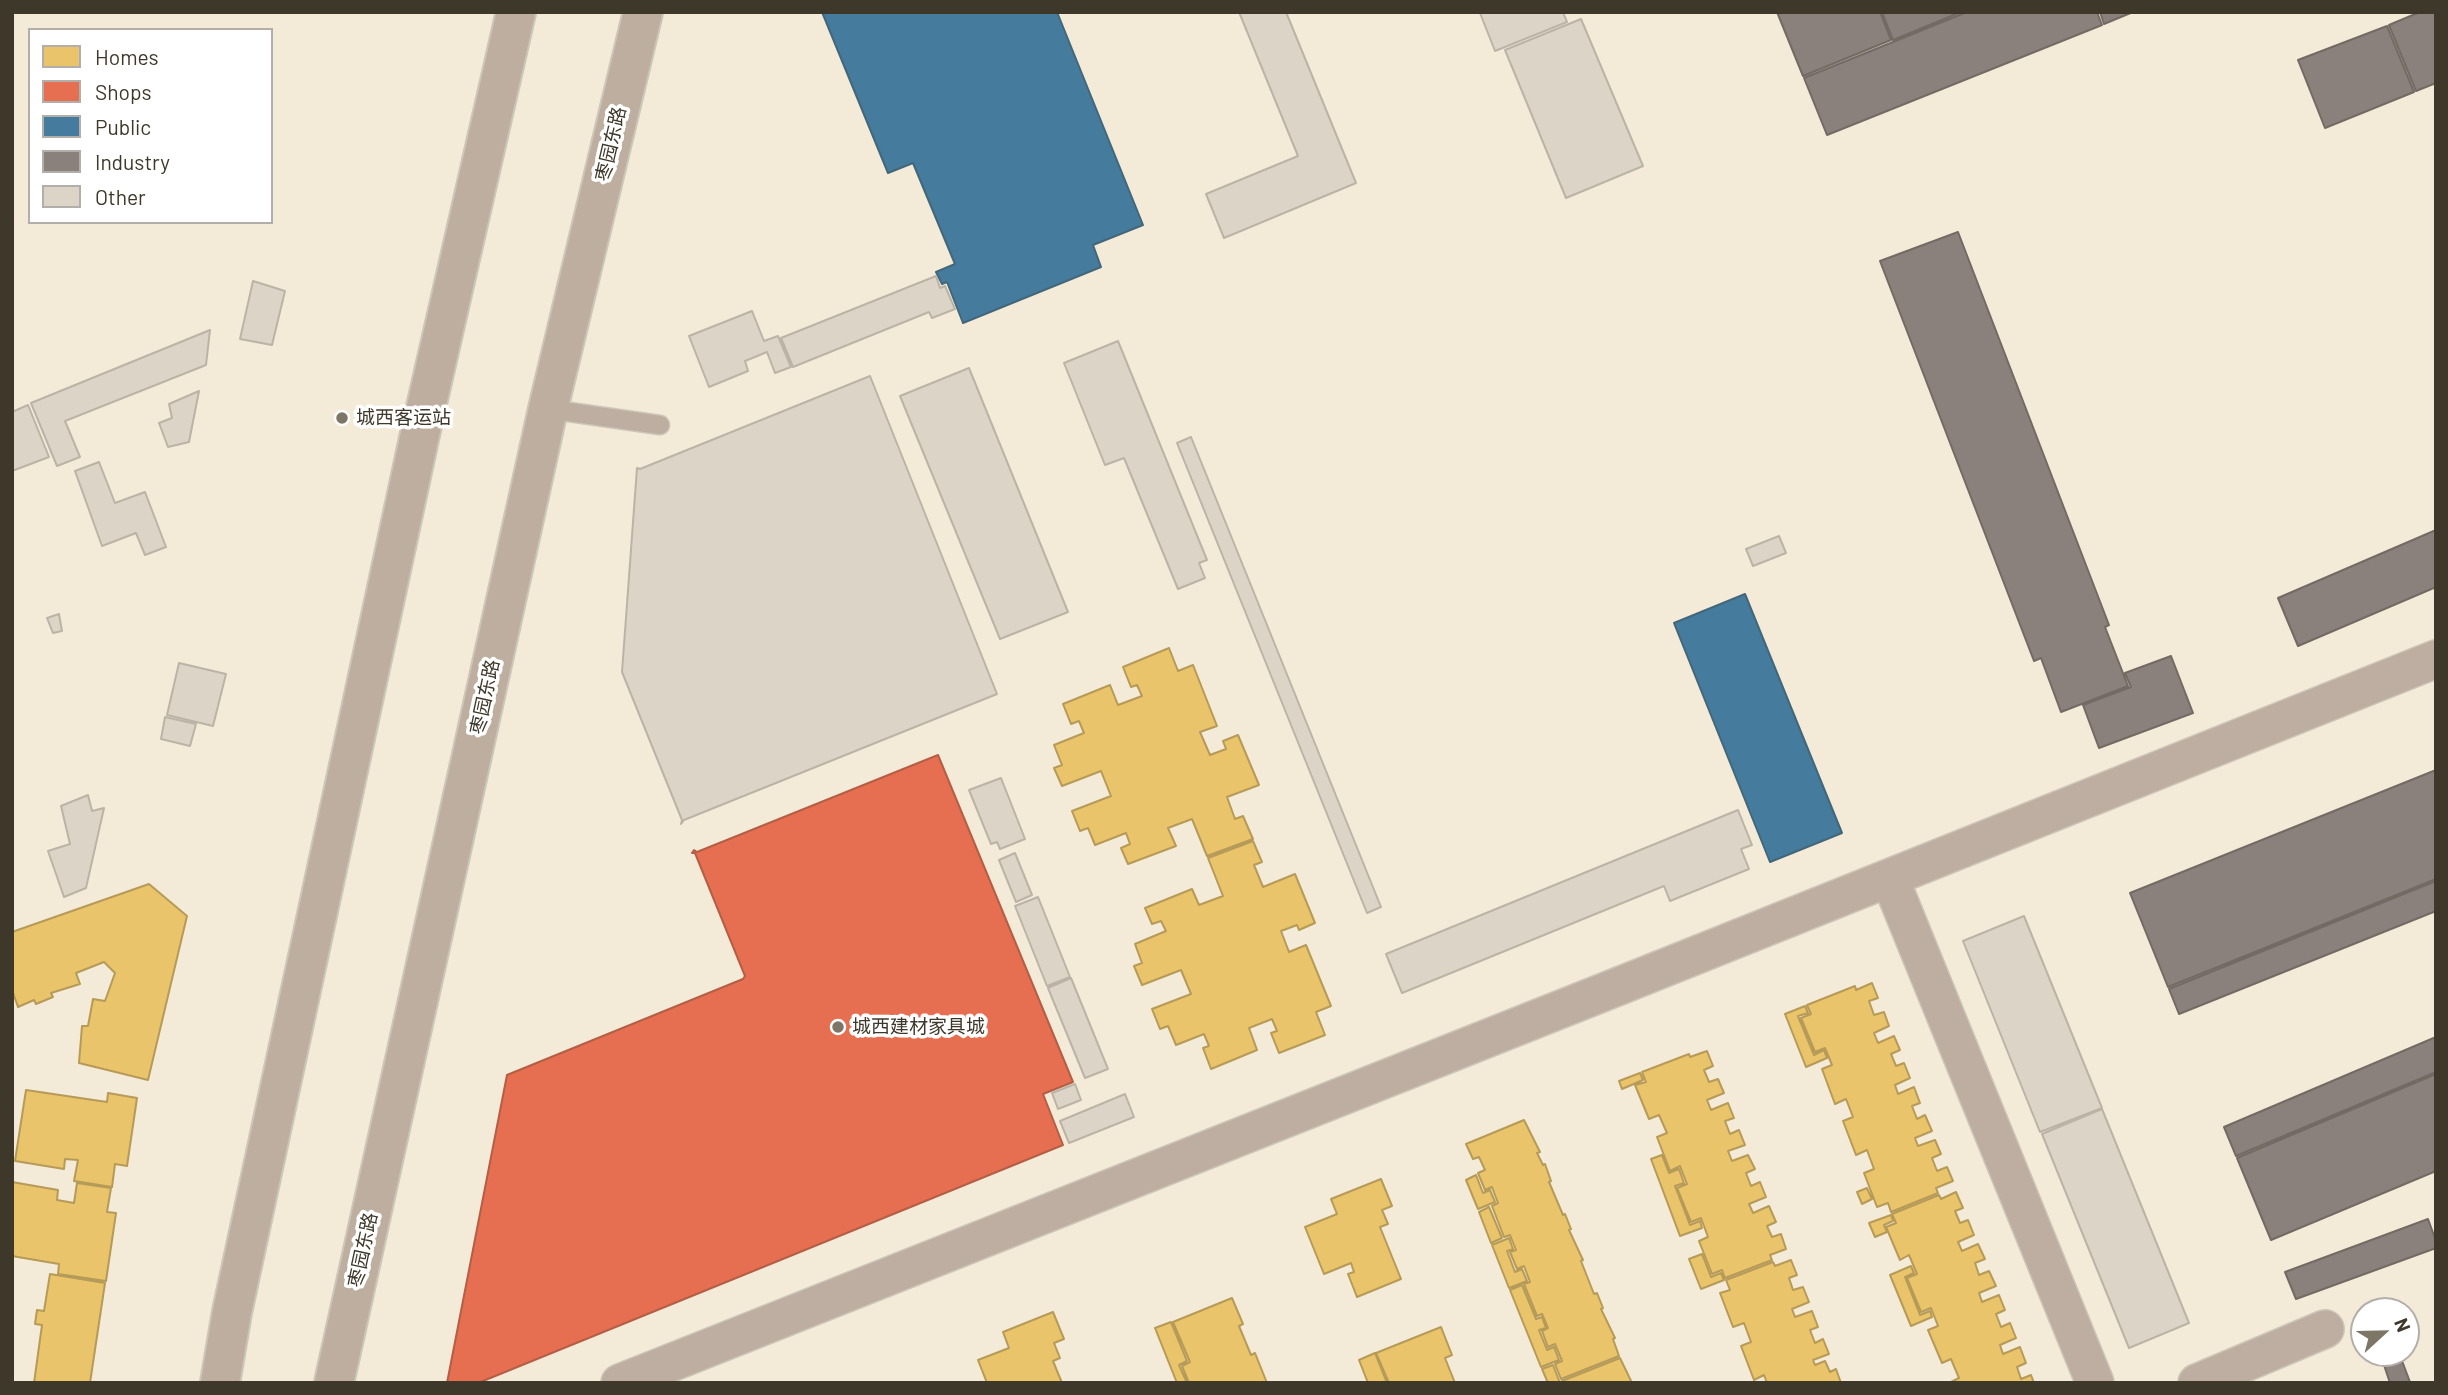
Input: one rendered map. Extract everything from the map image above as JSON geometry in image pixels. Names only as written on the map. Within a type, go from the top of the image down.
[{"type":"main road","points":[[220,1383],[234,1298],[417,447],[516,12]]},
{"type":"main road","name":"枣园东路","points":[[334,1383],[548,408],[643,12]]},
{"type":"street","points":[[620,1383],[1890,879],[2436,659]]},
{"type":"street","points":[[1890,879],[2095,1383]]},
{"type":"street","points":[[2197,1383],[2325,1329]]},
{"type":"lane","points":[[548,408],[660,425]]},
{"type":"building: Homes","points":[[1169,648],[1178,671],[1193,665],[1217,726],[1200,732],[1210,755],[1226,749],[1223,741],[1238,735],[1259,785],[1227,797],[1235,819],[1243,816],[1253,839],[1207,856],[1192,819],[1168,828],[1176,846],[1128,864],[1121,848],[1130,844],[1126,833],[1095,845],[1088,828],[1080,831],[1072,811],[1111,796],[1101,771],[1062,786],[1054,768],[1062,765],[1054,745],[1084,733],[1079,721],[1071,724],[1063,704],[1110,685],[1118,705],[1142,696],[1137,685],[1131,687],[1123,667]]},
{"type":"building: Homes","points":[[1253,841],[1262,862],[1254,865],[1263,887],[1295,874],[1315,923],[1299,930],[1297,925],[1281,931],[1289,952],[1306,945],[1331,1006],[1316,1012],[1325,1035],[1279,1053],[1271,1033],[1277,1031],[1272,1019],[1249,1028],[1257,1050],[1211,1069],[1203,1048],[1209,1046],[1204,1034],[1176,1045],[1168,1026],[1160,1029],[1152,1009],[1191,994],[1181,970],[1142,985],[1134,966],[1142,963],[1135,944],[1166,931],[1161,921],[1152,924],[1145,908],[1192,889],[1199,905],[1223,896],[1208,858]]},
{"type":"building: Homes","points":[[149,884],[187,916],[148,1080],[79,1063],[82,1026],[88,1026],[93,999],[105,1001],[115,973],[104,962],[76,973],[80,984],[51,993],[53,997],[36,1004],[34,1000],[18,1007],[12,990],[12,932]]},
{"type":"building: Homes","points":[[1872,983],[1878,998],[1869,1001],[1874,1015],[1884,1012],[1889,1026],[1874,1033],[1878,1043],[1894,1036],[1900,1050],[1891,1054],[1896,1066],[1904,1063],[1910,1078],[1895,1085],[1898,1094],[1914,1087],[1920,1103],[1912,1106],[1917,1119],[1925,1115],[1932,1131],[1915,1138],[1918,1146],[1935,1140],[1941,1154],[1932,1158],[1937,1171],[1947,1167],[1953,1181],[1936,1188],[1938,1193],[1891,1212],[1888,1203],[1877,1207],[1864,1173],[1874,1169],[1867,1150],[1856,1155],[1843,1121],[1853,1117],[1846,1099],[1835,1104],[1822,1069],[1832,1065],[1825,1048],[1815,1052],[1801,1018],[1811,1014],[1807,1005],[1855,986],[1856,990]]},
{"type":"building: Homes","points":[[1805,1006],[1808,1013],[1798,1016],[1814,1055],[1824,1050],[1827,1058],[1806,1067],[1785,1014]]},
{"type":"building: Homes","points":[[1707,1051],[1713,1066],[1704,1070],[1709,1082],[1718,1079],[1724,1093],[1707,1100],[1711,1110],[1728,1103],[1734,1118],[1725,1121],[1730,1134],[1739,1130],[1745,1145],[1728,1151],[1732,1161],[1748,1155],[1755,1169],[1746,1173],[1751,1186],[1760,1182],[1766,1197],[1749,1204],[1753,1213],[1769,1206],[1776,1222],[1767,1226],[1772,1237],[1781,1234],[1786,1249],[1770,1255],[1772,1260],[1725,1278],[1722,1270],[1712,1274],[1699,1241],[1708,1237],[1701,1218],[1691,1222],[1677,1188],[1687,1184],[1680,1166],[1670,1171],[1657,1137],[1667,1133],[1659,1115],[1649,1119],[1635,1085],[1646,1082],[1642,1072],[1689,1054],[1690,1057]]},
{"type":"building: Homes","points":[[1640,1073],[1643,1080],[1622,1089],[1619,1081]]},
{"type":"building: Homes","points":[[26,1090],[107,1102],[108,1093],[137,1098],[127,1166],[115,1164],[112,1187],[74,1181],[78,1160],[65,1159],[64,1169],[15,1161]]},
{"type":"building: Homes","points":[[1524,1120],[1540,1152],[1537,1153],[1543,1165],[1545,1164],[1551,1181],[1549,1182],[1563,1215],[1565,1214],[1594,1294],[1597,1293],[1603,1308],[1601,1309],[1615,1338],[1613,1339],[1619,1356],[1561,1379],[1555,1364],[1562,1361],[1555,1344],[1548,1347],[1542,1331],[1548,1328],[1542,1314],[1537,1316],[1524,1284],[1530,1282],[1524,1266],[1517,1269],[1510,1252],[1516,1250],[1510,1235],[1504,1237],[1492,1206],[1498,1203],[1492,1187],[1485,1190],[1478,1173],[1485,1170],[1479,1157],[1473,1159],[1466,1144]]},
{"type":"building: Homes","points":[[1662,1155],[1669,1173],[1679,1169],[1684,1183],[1675,1186],[1690,1225],[1700,1221],[1702,1228],[1680,1236],[1651,1159]]},
{"type":"building: Homes","points":[[1476,1175],[1483,1193],[1490,1190],[1495,1202],[1478,1209],[1466,1180]]},
{"type":"building: Homes","points":[[1381,1179],[1392,1206],[1382,1210],[1388,1224],[1380,1227],[1401,1279],[1357,1297],[1348,1274],[1354,1272],[1351,1263],[1324,1274],[1305,1227],[1337,1214],[1331,1199]]},
{"type":"building: Homes","points":[[12,1182],[58,1190],[57,1200],[74,1203],[77,1183],[111,1188],[107,1212],[116,1213],[106,1281],[58,1274],[59,1264],[12,1256]]},
{"type":"building: Homes","points":[[1867,1188],[1872,1199],[1862,1204],[1857,1192]]},
{"type":"building: Homes","points":[[1956,1192],[1963,1208],[1955,1211],[1960,1223],[1968,1220],[1974,1235],[1958,1242],[1962,1251],[1978,1244],[1985,1259],[1975,1263],[1979,1275],[1989,1271],[1996,1286],[1979,1293],[1982,1302],[1999,1295],[2005,1310],[1996,1314],[2001,1327],[2010,1323],[2016,1338],[2000,1345],[2003,1354],[2020,1347],[2026,1363],[2017,1367],[2021,1379],[2031,1375],[2034,1383],[1949,1383],[1959,1378],[1951,1359],[1942,1363],[1928,1330],[1938,1326],[1931,1308],[1921,1312],[1907,1278],[1917,1274],[1909,1255],[1900,1260],[1886,1227],[1896,1223],[1892,1214],[1939,1195],[1941,1199]]},
{"type":"building: Homes","points":[[1489,1207],[1502,1238],[1491,1243],[1479,1212]]},
{"type":"building: Homes","points":[[1891,1215],[1893,1221],[1884,1225],[1887,1232],[1875,1237],[1869,1223]]},
{"type":"building: Homes","points":[[1509,1238],[1513,1249],[1507,1251],[1515,1272],[1522,1269],[1527,1281],[1509,1288],[1492,1245]]},
{"type":"building: Homes","points":[[1702,1254],[1711,1277],[1721,1273],[1724,1280],[1701,1289],[1689,1259]]},
{"type":"building: Homes","points":[[1791,1260],[1797,1275],[1789,1278],[1793,1290],[1803,1287],[1809,1302],[1792,1309],[1795,1317],[1812,1311],[1818,1327],[1810,1330],[1815,1343],[1823,1339],[1829,1354],[1813,1360],[1815,1365],[1825,1361],[1830,1372],[1836,1369],[1841,1383],[1767,1383],[1764,1375],[1754,1380],[1741,1346],[1751,1342],[1744,1323],[1733,1327],[1720,1293],[1730,1290],[1726,1280],[1773,1262],[1775,1266]]},
{"type":"building: Homes","points":[[1911,1266],[1914,1273],[1905,1277],[1920,1315],[1930,1311],[1932,1317],[1911,1326],[1890,1275]]},
{"type":"building: Homes","points":[[50,1274],[105,1283],[90,1383],[34,1383],[42,1325],[35,1324],[37,1310],[44,1311]]},
{"type":"building: Homes","points":[[1522,1285],[1536,1319],[1542,1317],[1546,1328],[1539,1330],[1547,1350],[1554,1347],[1559,1360],[1541,1367],[1510,1290]]},
{"type":"building: Homes","points":[[1232,1298],[1243,1324],[1239,1326],[1251,1355],[1255,1353],[1267,1383],[1189,1383],[1182,1366],[1190,1362],[1173,1322]]},
{"type":"building: Homes","points":[[1053,1312],[1064,1339],[1054,1343],[1060,1358],[1053,1361],[1062,1383],[987,1383],[978,1360],[1009,1348],[1003,1332]]},
{"type":"building: Homes","points":[[1171,1322],[1187,1361],[1179,1365],[1187,1383],[1177,1383],[1155,1328]]},
{"type":"building: Homes","points":[[1441,1327],[1452,1355],[1445,1358],[1455,1383],[1389,1383],[1376,1353]]},
{"type":"building: Homes","points":[[1375,1353],[1387,1383],[1368,1383],[1359,1360]]},
{"type":"building: Homes","points":[[1620,1358],[1632,1383],[1562,1381]]},
{"type":"building: Homes","points":[[1553,1365],[1560,1383],[1548,1383],[1542,1369]]},
{"type":"building: Shops","name":"城西建材家具城","points":[[938,755],[1073,1082],[1043,1094],[1063,1145],[478,1383],[447,1383],[507,1075],[743,979],[745,976],[695,853],[692,853],[694,850],[697,852]]},
{"type":"building: Public","points":[[822,12],[1057,12],[1143,225],[1093,245],[1101,267],[963,323],[947,282],[942,284],[936,272],[955,264],[913,163],[888,173]]},
{"type":"building: Public","points":[[1745,594],[1842,833],[1770,862],[1674,623]]},
{"type":"building: Industry","points":[[1777,12],[1880,12],[1891,40],[1803,76]]},
{"type":"building: Industry","points":[[1882,12],[1961,12],[1893,40]]},
{"type":"building: Industry","points":[[1967,12],[2097,12],[2102,25],[1827,135],[1804,78]]},
{"type":"building: Industry","points":[[2100,12],[2133,12],[2104,24]]},
{"type":"building: Industry","points":[[2420,12],[2436,12],[2436,83],[2416,91],[2389,25]]},
{"type":"building: Industry","points":[[2387,26],[2414,92],[2325,128],[2298,60]]},
{"type":"building: Industry","points":[[1958,232],[2109,625],[2105,627],[2128,686],[2061,712],[2041,658],[2034,661],[1880,261]]},
{"type":"building: Industry","points":[[2436,530],[2436,587],[2298,646],[2278,598]]},
{"type":"building: Industry","points":[[2171,656],[2193,713],[2099,748],[2083,705],[2131,687],[2125,673]]},
{"type":"building: Industry","points":[[2436,770],[2436,879],[2168,987],[2130,893]]},
{"type":"building: Industry","points":[[2436,881],[2436,911],[2179,1014],[2169,989]]},
{"type":"building: Industry","points":[[2436,1037],[2436,1072],[2236,1156],[2224,1127]]},
{"type":"building: Industry","points":[[2436,1074],[2436,1171],[2271,1240],[2237,1158]]},
{"type":"building: Industry","points":[[2428,1219],[2436,1248],[2296,1299],[2285,1272]]},
{"type":"building: Industry","points":[[2385,1367],[2404,1367],[2410,1382],[2390,1383]]},
{"type":"building: Other","points":[[1239,12],[1286,12],[1356,183],[1224,238],[1206,194],[1298,156]]},
{"type":"building: Other","points":[[1563,12],[1567,22],[1495,51],[1480,13]]},
{"type":"building: Other","points":[[1581,19],[1643,166],[1566,198],[1505,50]]},
{"type":"building: Other","points":[[936,276],[940,288],[945,286],[955,309],[932,318],[929,312],[793,367],[781,338]]},
{"type":"building: Other","points":[[253,281],[285,291],[272,345],[240,339]]},
{"type":"building: Other","points":[[752,311],[764,341],[778,336],[791,367],[775,373],[767,352],[745,361],[748,371],[709,387],[689,336]]},
{"type":"building: Other","points":[[210,330],[206,365],[65,421],[80,457],[57,466],[31,403]]},
{"type":"building: Other","points":[[1118,341],[1207,560],[1199,563],[1205,578],[1178,589],[1124,458],[1105,465],[1064,363]]},
{"type":"building: Other","points":[[969,368],[1068,612],[1000,639],[900,396]]},
{"type":"building: Other","points":[[870,376],[997,694],[684,820],[681,824],[682,820],[622,672],[637,468]]},
{"type":"building: Other","points":[[199,391],[189,442],[168,447],[159,423],[172,418],[169,404]]},
{"type":"building: Other","points":[[28,405],[49,457],[12,471],[12,412]]},
{"type":"building: Other","points":[[1191,437],[1381,907],[1367,913],[1177,443]]},
{"type":"building: Other","points":[[99,462],[115,503],[145,492],[166,547],[145,555],[136,533],[102,546],[75,471]]},
{"type":"building: Other","points":[[1779,536],[1786,553],[1753,566],[1746,549]]},
{"type":"building: Other","points":[[59,614],[62,631],[53,633],[47,618]]},
{"type":"building: Other","points":[[179,663],[226,674],[213,726],[167,715]]},
{"type":"building: Other","points":[[165,717],[196,724],[190,746],[161,739]]},
{"type":"building: Other","points":[[1001,778],[1025,839],[1000,849],[997,842],[991,844],[969,790]]},
{"type":"building: Other","points":[[88,795],[92,811],[104,808],[86,888],[64,897],[48,851],[70,844],[61,806]]},
{"type":"building: Other","points":[[1738,810],[1752,845],[1741,849],[1749,869],[1670,901],[1664,886],[1402,993],[1386,954]]},
{"type":"building: Other","points":[[1015,853],[1032,895],[1016,902],[999,860]]},
{"type":"building: Other","points":[[1038,897],[1070,977],[1047,986],[1015,906]]},
{"type":"building: Other","points":[[2024,916],[2102,1108],[2040,1132],[1963,941]]},
{"type":"building: Other","points":[[1071,978],[1108,1069],[1085,1078],[1048,988]]},
{"type":"building: Other","points":[[1075,1084],[1081,1100],[1058,1109],[1052,1093]]},
{"type":"building: Other","points":[[1125,1094],[1134,1117],[1069,1143],[1060,1121]]},
{"type":"building: Other","points":[[2102,1109],[2189,1323],[2129,1348],[2042,1134]]},
{"type":"place","name":"城西客运站","points":[[342,418]]},
{"type":"place","name":"城西建材家具城","points":[[838,1027]]}]
